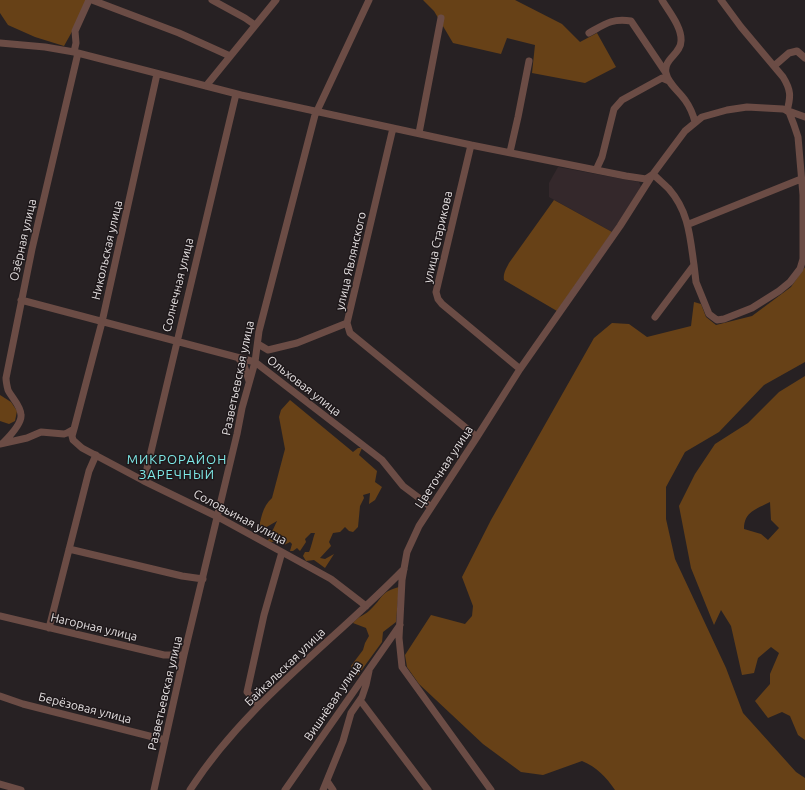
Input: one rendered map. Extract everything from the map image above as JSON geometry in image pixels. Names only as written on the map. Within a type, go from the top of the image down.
[{"type":"street","name":"Озёрная улица","points":[[1,445],[12,434],[21,420],[20,409],[8,390],[6,378],[21,300],[76,53],[75,31],[89,0]]},
{"type":"street","points":[[92,0],[179,33],[230,56]]},
{"type":"street","points":[[212,0],[256,25]]},
{"type":"street","points":[[206,86],[276,0]]},
{"type":"street","name":"Разветьевская улица","points":[[154,790],[242,408],[256,362],[259,331],[316,111],[369,0]]},
{"type":"street","points":[[662,0],[676,24],[681,42],[680,48],[665,66],[666,73],[669,81],[692,111],[696,122]]},
{"type":"street","points":[[0,43],[38,46],[76,53],[236,94],[471,145],[646,179],[653,174],[669,189],[689,224],[696,282],[709,314],[716,320],[724,319],[752,308],[779,291],[790,282],[800,269],[803,259],[803,195],[798,137],[788,111],[790,94],[788,85],[784,77],[721,0]]},
{"type":"street","points":[[419,133],[441,18]]},
{"type":"street","points":[[589,33],[618,19],[631,21],[666,73]]},
{"type":"street","points":[[774,66],[789,53],[796,51],[805,58]]},
{"type":"street","points":[[510,152],[529,61]]},
{"type":"street","name":"Никольская улица","points":[[74,429],[102,322],[157,74]]},
{"type":"street","points":[[596,170],[602,157],[614,109],[622,100],[662,78],[669,81]]},
{"type":"street","name":"Солнечная улица","points":[[144,481],[176,341],[236,94]]},
{"type":"street","name":"Цветочная улица","points":[[491,790],[402,667],[399,638],[406,552],[431,506],[520,369],[620,226],[653,174],[685,131],[702,117],[727,110],[747,107],[783,109],[805,117]]},
{"type":"street","name":"улица Являнского","points":[[394,128],[347,324],[350,333],[477,437]]},
{"type":"street","name":"улица Старикова","points":[[471,145],[436,292],[438,299],[442,304],[520,369]]},
{"type":"street","points":[[689,224],[801,179]]},
{"type":"street","points":[[655,317],[694,265]]},
{"type":"street","name":"Ольховая улица","points":[[21,300],[256,362],[382,460],[403,486],[431,506]]},
{"type":"street","points":[[258,344],[268,350],[297,344],[347,324]]},
{"type":"street","points":[[238,358],[244,365],[250,382]]},
{"type":"street","points":[[1,445],[27,438],[41,432],[64,434],[74,429]]},
{"type":"street","name":"Соловьиная улица","points":[[74,429],[72,436],[76,444],[144,481],[218,517],[331,579],[366,606]]},
{"type":"street","points":[[49,628],[89,471],[96,455]]},
{"type":"street","points":[[70,549],[182,576],[202,579]]},
{"type":"street","points":[[259,705],[247,692],[264,615],[282,552]]},
{"type":"street","name":"Байкальская улица","points":[[190,790],[215,755],[259,705],[404,569]]},
{"type":"street","name":"Нагорная улица","points":[[0,616],[164,655],[184,655]]},
{"type":"street","name":"Вишнёвая улица","points":[[285,790],[400,624]]},
{"type":"street","points":[[324,790],[343,741],[351,713],[360,700],[366,684],[369,668]]},
{"type":"street","name":"Берёзовая улица","points":[[0,696],[23,704],[165,740]]},
{"type":"street","points":[[360,700],[428,790]]},
{"type":"street","points":[[327,782],[333,790]]},
{"type":"street","points":[[0,784],[21,790]]},
{"type":"shaded area","points":[[0,0],[87,0],[64,46],[35,37],[8,25],[0,13]]},
{"type":"shaded area","points":[[423,0],[515,0],[562,24],[580,42],[597,33],[616,67],[585,83],[532,73],[535,45],[507,38],[501,54],[453,43],[434,11]]},
{"type":"shaded area","points":[[558,167],[639,182],[641,187],[612,232],[549,197],[549,183]]},
{"type":"shaded area","points":[[554,200],[612,232],[557,311],[504,280],[505,271],[509,263]]},
{"type":"shaded area","points":[[805,267],[805,362],[764,385],[719,432],[685,452],[666,487],[666,519],[675,559],[726,668],[743,713],[796,772],[805,778],[805,790],[615,790],[601,773],[582,761],[543,775],[521,772],[483,744],[419,684],[407,667],[405,655],[431,615],[465,624],[472,616],[473,606],[462,577],[491,520],[594,338],[612,323],[629,324],[647,337],[691,326],[694,302],[701,304],[706,317],[716,325],[752,316],[791,287]]},
{"type":"shaded area","points":[[805,376],[805,740],[798,735],[790,716],[782,712],[768,718],[755,701],[770,684],[770,674],[779,653],[771,647],[758,658],[754,673],[742,675],[731,626],[721,610],[714,625],[691,568],[679,506],[695,474],[715,444],[748,423],[779,392]],"holes":[[[770,502],[771,520],[779,528],[768,540],[761,534],[744,529],[746,519],[749,515],[756,509]]]},
{"type":"shaded area","points":[[0,395],[11,402],[17,411],[15,421],[9,424],[0,421]]},
{"type":"shaded area","points":[[290,400],[353,452],[358,448],[362,448],[359,455],[377,471],[375,482],[382,487],[375,500],[369,504],[370,493],[363,495],[364,498],[360,506],[358,527],[353,532],[349,531],[345,527],[340,532],[333,533],[329,542],[331,546],[320,558],[325,559],[334,554],[325,568],[314,560],[306,561],[303,556],[305,552],[309,552],[315,533],[311,533],[305,539],[306,542],[300,551],[297,548],[290,551],[292,544],[290,542],[284,545],[277,540],[272,542],[267,541],[270,538],[264,535],[271,534],[277,521],[258,532],[264,509],[272,498],[285,449],[279,417],[281,410]]},
{"type":"shaded area","points":[[399,587],[396,622],[383,632],[382,642],[358,675],[353,676],[351,666],[363,650],[369,636],[366,628],[353,623],[369,611],[385,593]]},
{"type":"district","name":"МИКРОРАЙОН ЗАРЕЧНЫЙ","points":[[177,468]]}]
